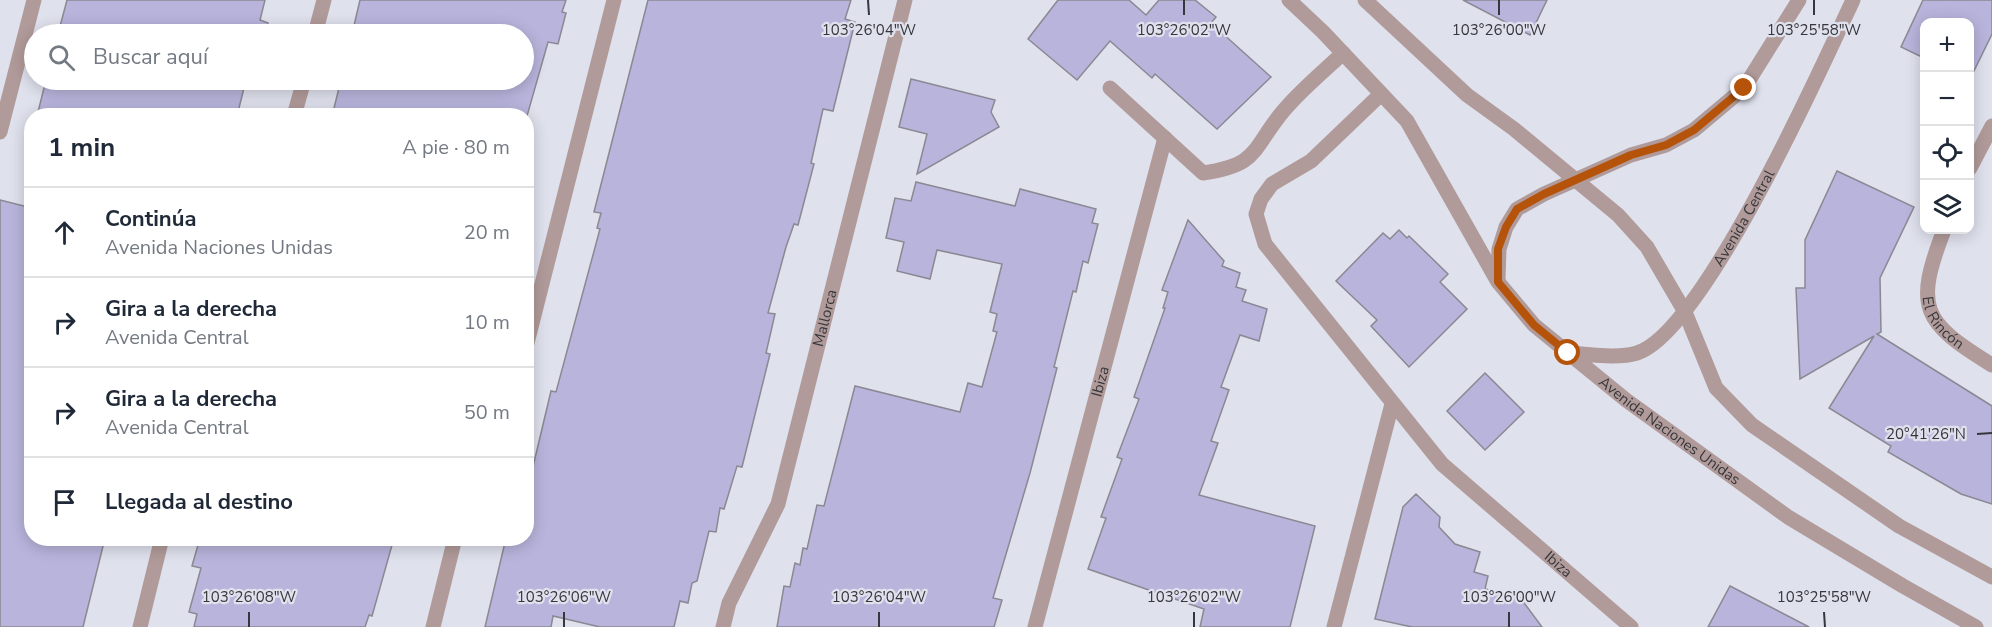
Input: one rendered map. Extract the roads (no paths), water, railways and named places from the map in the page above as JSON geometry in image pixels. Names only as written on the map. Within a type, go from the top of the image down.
[{"type":"street","points":[[28,24],[34,0]]},
{"type":"street","points":[[318,24],[324,0]]},
{"type":"street","points":[[534,315],[614,0]]},
{"type":"street","name":"Mallorca","points":[[723,627],[729,603],[778,504],[905,0]]},
{"type":"street","name":"Avenida Naciones Unidas","points":[[1289,0],[1407,121],[1498,282],[1534,325],[1626,400],[1788,517],[1902,586],[1976,627]]},
{"type":"street","points":[[1365,0],[1467,95],[1514,129],[1618,215],[1647,247],[1685,312],[1716,388],[1752,424],[1899,526],[1992,577]]},
{"type":"street","points":[[1498,282],[1498,249],[1506,227],[1517,209],[1544,194],[1631,155],[1666,145],[1694,130],[1744,88],[1799,0]]},
{"type":"street","name":"Avenida Central","points":[[1568,353],[1610,355],[1637,353],[1659,339],[1685,312],[1725,250],[1789,136],[1853,0]]},
{"type":"street","points":[[0,132],[24,39]]},
{"type":"street","points":[[1110,88],[1203,173],[1222,170],[1246,160],[1257,152],[1285,110],[1343,53]]},
{"type":"street","points":[[296,108],[301,90]]},
{"type":"street","name":"Ibiza","points":[[1381,94],[1311,161],[1272,184],[1261,199],[1256,214],[1265,244],[1442,464],[1626,625]]},
{"type":"street","points":[[1974,160],[1992,126]]},
{"type":"street","name":"Ibiza","points":[[1035,627],[1165,138]]},
{"type":"street","name":"El Rincón","points":[[1943,234],[1928,285],[1929,312],[1936,326],[1954,342],[1992,365]]},
{"type":"street","points":[[1334,627],[1392,404]]},
{"type":"street","points":[[140,627],[160,546]]},
{"type":"street","points":[[433,627],[453,546]]}]
